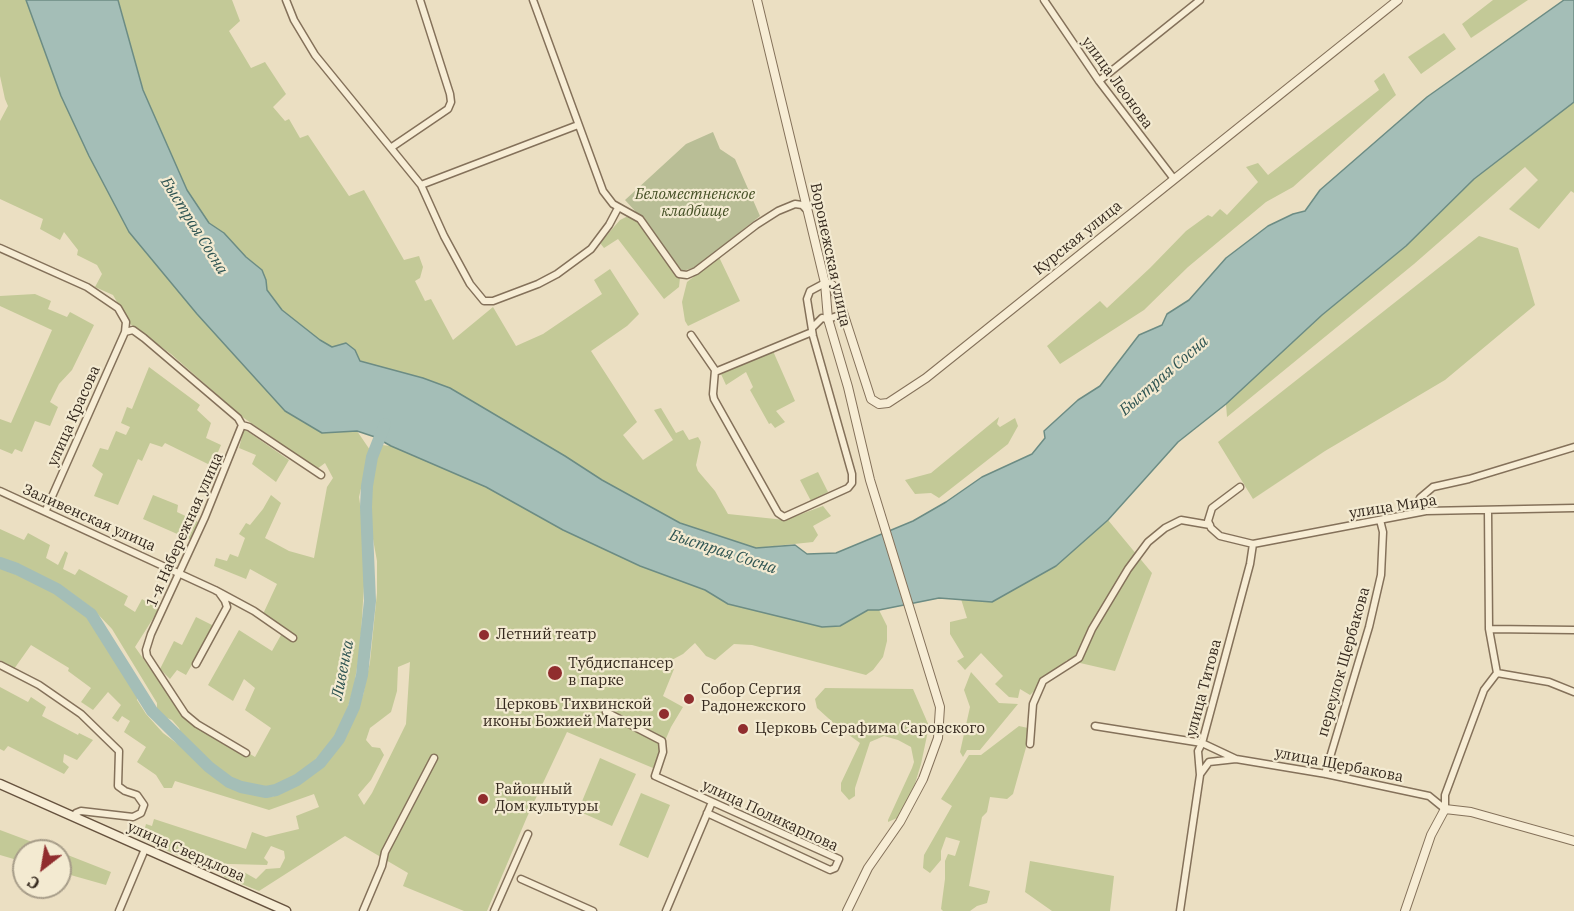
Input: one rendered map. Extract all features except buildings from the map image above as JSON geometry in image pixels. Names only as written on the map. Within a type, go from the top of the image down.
[{"type":"main road","name":"улица Свердлова","points":[[0,784],[286,911]]},
{"type":"street","points":[[286,0],[294,20],[315,55],[421,185],[444,236],[470,284],[487,303],[538,284],[565,268],[591,249],[609,225],[618,208]]},
{"type":"street","points":[[392,147],[448,108],[451,102],[420,0]]},
{"type":"street","points":[[533,0],[603,191],[618,208],[640,219],[678,272],[687,275],[713,259],[756,225],[778,211],[795,204],[807,210]]},
{"type":"street","name":"Воронежская улица","points":[[757,0],[825,283],[828,319],[848,387],[870,480],[930,672],[940,715],[939,732],[934,751],[913,800],[868,868],[847,911]]},
{"type":"street","name":"улица Леонова","points":[[1044,0],[1099,81],[1174,179]]},
{"type":"street","points":[[1099,81],[1200,0]]},
{"type":"street","name":"Курская улица","points":[[825,283],[831,284],[835,290],[871,399],[879,404],[888,403],[926,378],[1398,0]]},
{"type":"street","points":[[421,185],[578,125]]},
{"type":"street","points":[[0,248],[63,275],[109,300],[123,313],[126,324],[125,332],[133,330],[144,338],[238,418],[242,425],[249,427],[321,475]]},
{"type":"street","points":[[691,335],[715,372],[714,399],[778,513],[784,517],[848,488],[852,483],[852,474],[812,330],[807,295],[825,283]]},
{"type":"street","points":[[715,372],[812,330],[821,318],[828,319],[837,316],[847,322]]},
{"type":"street","name":"улица Красова","points":[[45,510],[125,332]]},
{"type":"street","name":"1-я Набережная улица","points":[[242,425],[206,518],[151,634],[146,653],[185,714],[197,724],[246,753]]},
{"type":"street","points":[[1417,512],[1416,507],[1420,498],[1433,487],[1469,479],[1574,447]]},
{"type":"street","points":[[1240,486],[1212,508],[1208,521],[1220,536],[1253,544]]},
{"type":"street","name":"Заливенская улица","points":[[0,491],[215,590],[254,611],[293,638]]},
{"type":"street","name":"улица Мира","points":[[1253,544],[1417,512],[1574,508]]},
{"type":"street","points":[[1405,911],[1431,835],[1445,809],[1445,795],[1484,690],[1497,673],[1489,629],[1488,510]]},
{"type":"street","points":[[1030,744],[1033,704],[1043,681],[1079,658],[1092,629],[1128,569],[1148,542],[1165,528],[1181,520],[1210,525]]},
{"type":"street","name":"переулок Щербакова","points":[[1325,774],[1369,627],[1381,575],[1383,532],[1380,520]]},
{"type":"street","name":"улица Титова","points":[[1180,911],[1200,775],[1198,751],[1250,564],[1253,544]]},
{"type":"street","points":[[196,664],[227,607],[224,599],[215,590]]},
{"type":"street","points":[[1489,629],[1574,630]]},
{"type":"street","name":"улица Свердлова","points":[[0,665],[39,685],[81,714],[119,751],[118,786],[137,795],[144,805],[141,813],[133,817],[80,811],[76,817]]},
{"type":"street","points":[[1497,673],[1549,682],[1574,692]]},
{"type":"street","name":"улица Поликарпова","points":[[606,712],[662,741],[664,748],[655,776],[839,859],[834,869],[830,870],[707,813]]},
{"type":"street","name":"улица Щербакова","points":[[1095,726],[1202,743],[1236,759],[1325,774],[1429,796],[1445,809],[1471,812],[1574,841]]},
{"type":"street","points":[[363,911],[382,866],[385,852],[434,758]]},
{"type":"street","points":[[1200,775],[1209,762],[1236,759]]},
{"type":"street","points":[[666,911],[712,802]]},
{"type":"street","points":[[495,911],[528,834]]},
{"type":"street","points":[[119,911],[145,849]]},
{"type":"street","points":[[521,879],[593,911]]},
{"type":"green space","points":[[0,0],[26,0],[61,96],[129,232],[197,314],[285,411],[322,433],[357,431],[370,450],[359,497],[364,531],[365,570],[360,649],[354,686],[344,721],[332,742],[306,769],[273,787],[249,785],[235,780],[223,773],[183,738],[179,728],[172,720],[160,715],[157,703],[112,629],[92,608],[66,589],[20,566],[0,559],[0,529],[24,540],[28,533],[50,545],[46,558],[58,565],[65,551],[68,553],[63,569],[75,575],[79,569],[128,596],[124,605],[135,612],[142,599],[159,609],[135,647],[185,714],[255,757],[271,728],[245,710],[255,688],[244,679],[233,701],[208,685],[239,630],[272,651],[285,628],[263,614],[277,584],[250,569],[246,579],[214,566],[216,558],[227,561],[230,554],[238,557],[245,538],[239,534],[246,523],[250,525],[271,495],[281,503],[265,538],[289,551],[314,558],[327,487],[333,478],[325,463],[317,469],[241,416],[171,354],[130,324],[113,295],[95,287],[102,274],[97,265],[77,255],[78,250],[64,232],[60,240],[40,229],[43,219],[0,199],[0,121],[8,106],[0,76]]},
{"type":"green space","points":[[118,0],[232,0],[240,21],[229,31],[251,68],[265,62],[286,94],[273,107],[285,121],[289,119],[300,138],[308,135],[349,196],[364,190],[404,260],[419,256],[423,267],[420,278],[415,281],[425,301],[431,299],[453,340],[493,307],[516,346],[543,334],[602,294],[594,280],[610,269],[639,314],[627,326],[591,351],[637,422],[623,435],[643,460],[673,440],[654,410],[661,408],[676,433],[683,430],[689,440],[698,437],[701,442],[696,465],[698,471],[715,491],[728,514],[785,520],[823,506],[831,516],[813,526],[818,535],[813,542],[756,548],[680,523],[602,480],[450,388],[360,361],[355,350],[346,343],[332,347],[320,340],[282,310],[267,290],[262,270],[246,257],[224,233],[209,223],[187,190],[143,90]]},
{"type":"green space","points":[[1493,0],[1528,0],[1471,38],[1462,24]]},
{"type":"green space","points":[[1444,33],[1456,49],[1421,74],[1408,57]]},
{"type":"green space","points":[[1384,73],[1396,95],[1293,187],[1266,202],[1188,267],[1144,310],[1060,364],[1047,346],[1100,301],[1107,308],[1186,231],[1208,215],[1212,217],[1220,209],[1227,215],[1258,182],[1246,167],[1258,163],[1268,175],[1379,90],[1374,81]]},
{"type":"green space","points":[[1574,102],[1574,193],[1571,191],[1539,229],[1509,209],[1538,180],[1525,167],[1414,264],[1227,417],[1226,404],[1322,315],[1406,246],[1474,179]]},
{"type":"green space","name":"Беломестненское кладбище","points":[[713,132],[720,149],[735,159],[760,216],[696,267],[683,271],[677,268],[645,222],[625,200],[686,144]]},
{"type":"green space","points":[[628,216],[635,218],[645,229],[680,278],[679,287],[664,299],[618,239],[604,248],[600,243],[620,220]]},
{"type":"green space","points":[[1479,236],[1518,248],[1535,305],[1445,380],[1325,451],[1253,499],[1218,442]]},
{"type":"green space","points":[[719,257],[740,301],[688,326],[682,302],[687,282]]},
{"type":"green space","points":[[35,294],[51,301],[48,309],[67,317],[70,312],[94,325],[72,370],[59,384],[50,402],[58,407],[50,426],[35,421],[22,452],[15,449],[12,454],[0,449],[0,419],[11,423],[52,330],[0,306],[0,296]]},
{"type":"green space","points":[[773,351],[795,401],[776,411],[785,422],[775,428],[771,423],[769,424],[750,390],[753,387],[746,372],[726,385],[721,374]]},
{"type":"green space","points":[[149,367],[200,405],[197,410],[211,423],[206,438],[221,445],[212,466],[165,443],[162,447],[150,443],[142,461],[138,459],[118,505],[94,496],[103,474],[92,466],[100,448],[108,450],[116,431],[126,435],[130,427],[121,423],[127,407],[132,409]]},
{"type":"green space","points":[[999,417],[997,424],[1000,427],[1015,418],[1018,426],[1008,444],[939,498],[931,493],[915,494],[905,480],[931,473]]},
{"type":"green space","points":[[244,429],[289,460],[276,482],[252,464],[256,455],[239,448]]},
{"type":"green space","points":[[382,445],[391,446],[486,487],[563,530],[640,566],[705,590],[728,604],[840,626],[868,610],[879,610],[887,626],[887,641],[883,657],[866,675],[752,645],[734,644],[715,660],[706,656],[695,643],[683,654],[668,662],[660,660],[674,669],[663,696],[683,707],[671,727],[653,768],[567,732],[527,817],[487,911],[464,911],[403,886],[408,873],[345,836],[259,891],[224,877],[226,872],[242,871],[256,879],[266,869],[280,868],[285,858],[284,851],[271,846],[264,858],[268,862],[267,865],[194,863],[142,839],[146,824],[152,826],[154,819],[246,849],[252,832],[266,837],[299,829],[296,816],[319,807],[314,794],[269,810],[175,781],[172,788],[164,788],[156,775],[137,762],[146,747],[124,732],[130,721],[122,716],[118,722],[112,718],[121,705],[108,692],[93,710],[81,702],[91,688],[68,671],[69,668],[31,645],[14,669],[0,660],[0,568],[40,584],[89,618],[137,692],[137,700],[146,714],[163,733],[213,775],[237,790],[272,797],[295,786],[322,766],[335,752],[343,740],[363,695],[370,662],[377,593],[377,561],[371,528],[375,460]],"holes":[[[410,662],[406,724],[372,793],[364,805],[358,795],[371,780],[384,755],[380,748],[372,747],[366,740],[370,728],[391,712],[397,691],[398,667]]]},
{"type":"green space","points":[[818,472],[828,492],[811,501],[800,480]]},
{"type":"green space","points":[[153,495],[178,505],[177,512],[198,522],[191,540],[143,519]]},
{"type":"green space","points":[[1108,520],[1152,573],[1115,671],[1067,660],[1030,695],[1020,689],[1018,698],[1009,697],[995,684],[1003,676],[981,653],[965,670],[957,661],[964,657],[950,634],[950,622],[967,618],[961,599],[992,602],[1056,566]]},
{"type":"green space","points":[[196,617],[214,626],[186,675],[177,670],[170,679],[160,669],[174,641],[182,645]]},
{"type":"green space","points":[[971,672],[999,703],[1018,704],[980,750],[967,750],[963,757],[960,752],[970,707],[964,690]]},
{"type":"green space","points":[[0,687],[28,702],[31,697],[46,707],[42,716],[78,735],[79,733],[93,740],[77,760],[64,754],[63,762],[69,767],[64,774],[8,746],[4,751],[0,749]]},
{"type":"green space","points":[[825,688],[913,689],[929,726],[914,787],[897,818],[888,822],[914,762],[911,747],[884,736],[870,742],[855,788],[855,796],[849,800],[841,791],[841,783],[860,743],[817,708],[815,699]]},
{"type":"green space","points":[[1019,726],[1028,728],[1027,744],[1013,794],[1007,799],[990,797],[987,812],[982,817],[969,886],[990,891],[987,903],[970,911],[943,911],[941,909],[945,861],[948,854],[955,856],[960,841],[946,837],[941,851],[941,860],[930,873],[923,868],[924,855],[952,806],[941,799],[969,755],[981,755]]},
{"type":"green space","points":[[600,758],[636,774],[612,826],[578,811]]},
{"type":"green space","points":[[641,793],[670,805],[648,858],[619,845]]},
{"type":"green space","points":[[0,830],[24,839],[12,839],[12,858],[0,855]]},
{"type":"green space","points":[[72,857],[111,872],[106,885],[72,875]]},
{"type":"green space","points":[[1030,861],[1114,876],[1110,911],[1052,911],[1025,892]]},
{"type":"water","name":"Быстрая Сосна","points":[[26,0],[118,0],[143,90],[187,190],[209,223],[224,233],[246,257],[262,270],[267,290],[282,310],[320,340],[332,347],[346,343],[355,350],[360,361],[423,378],[450,388],[602,480],[680,523],[756,548],[795,545],[807,554],[836,553],[913,521],[982,477],[1032,454],[1045,438],[1044,431],[1078,400],[1100,386],[1139,335],[1162,325],[1167,314],[1189,300],[1226,258],[1268,226],[1305,211],[1320,190],[1427,97],[1564,0],[1574,0],[1574,102],[1474,179],[1406,246],[1322,315],[1226,404],[1178,442],[1108,520],[1056,566],[992,602],[939,598],[879,610],[868,610],[840,626],[822,627],[728,604],[705,590],[640,566],[563,530],[486,487],[375,437],[357,431],[322,433],[285,411],[197,314],[129,232],[61,96]]},
{"type":"waterway","name":"Ливенка","points":[[0,563],[57,589],[91,614],[152,711],[209,767],[229,782],[241,787],[266,792],[276,790],[297,780],[320,763],[339,739],[354,707],[362,675],[370,601],[367,486],[372,457],[385,424]]},
{"type":"place","name":"Летний театр","points":[[484,635]]},
{"type":"place","name":"Тубдиспансер в парке","points":[[555,673]]},
{"type":"place","name":"Собор Сергия Радонежского","points":[[689,699]]},
{"type":"place","name":"Церковь Тихвинской иконы Божией Матери","points":[[664,714]]},
{"type":"place","name":"Церковь Серафима Саровского","points":[[743,729]]},
{"type":"place","name":"Районный Дом культуры","points":[[483,799]]}]
